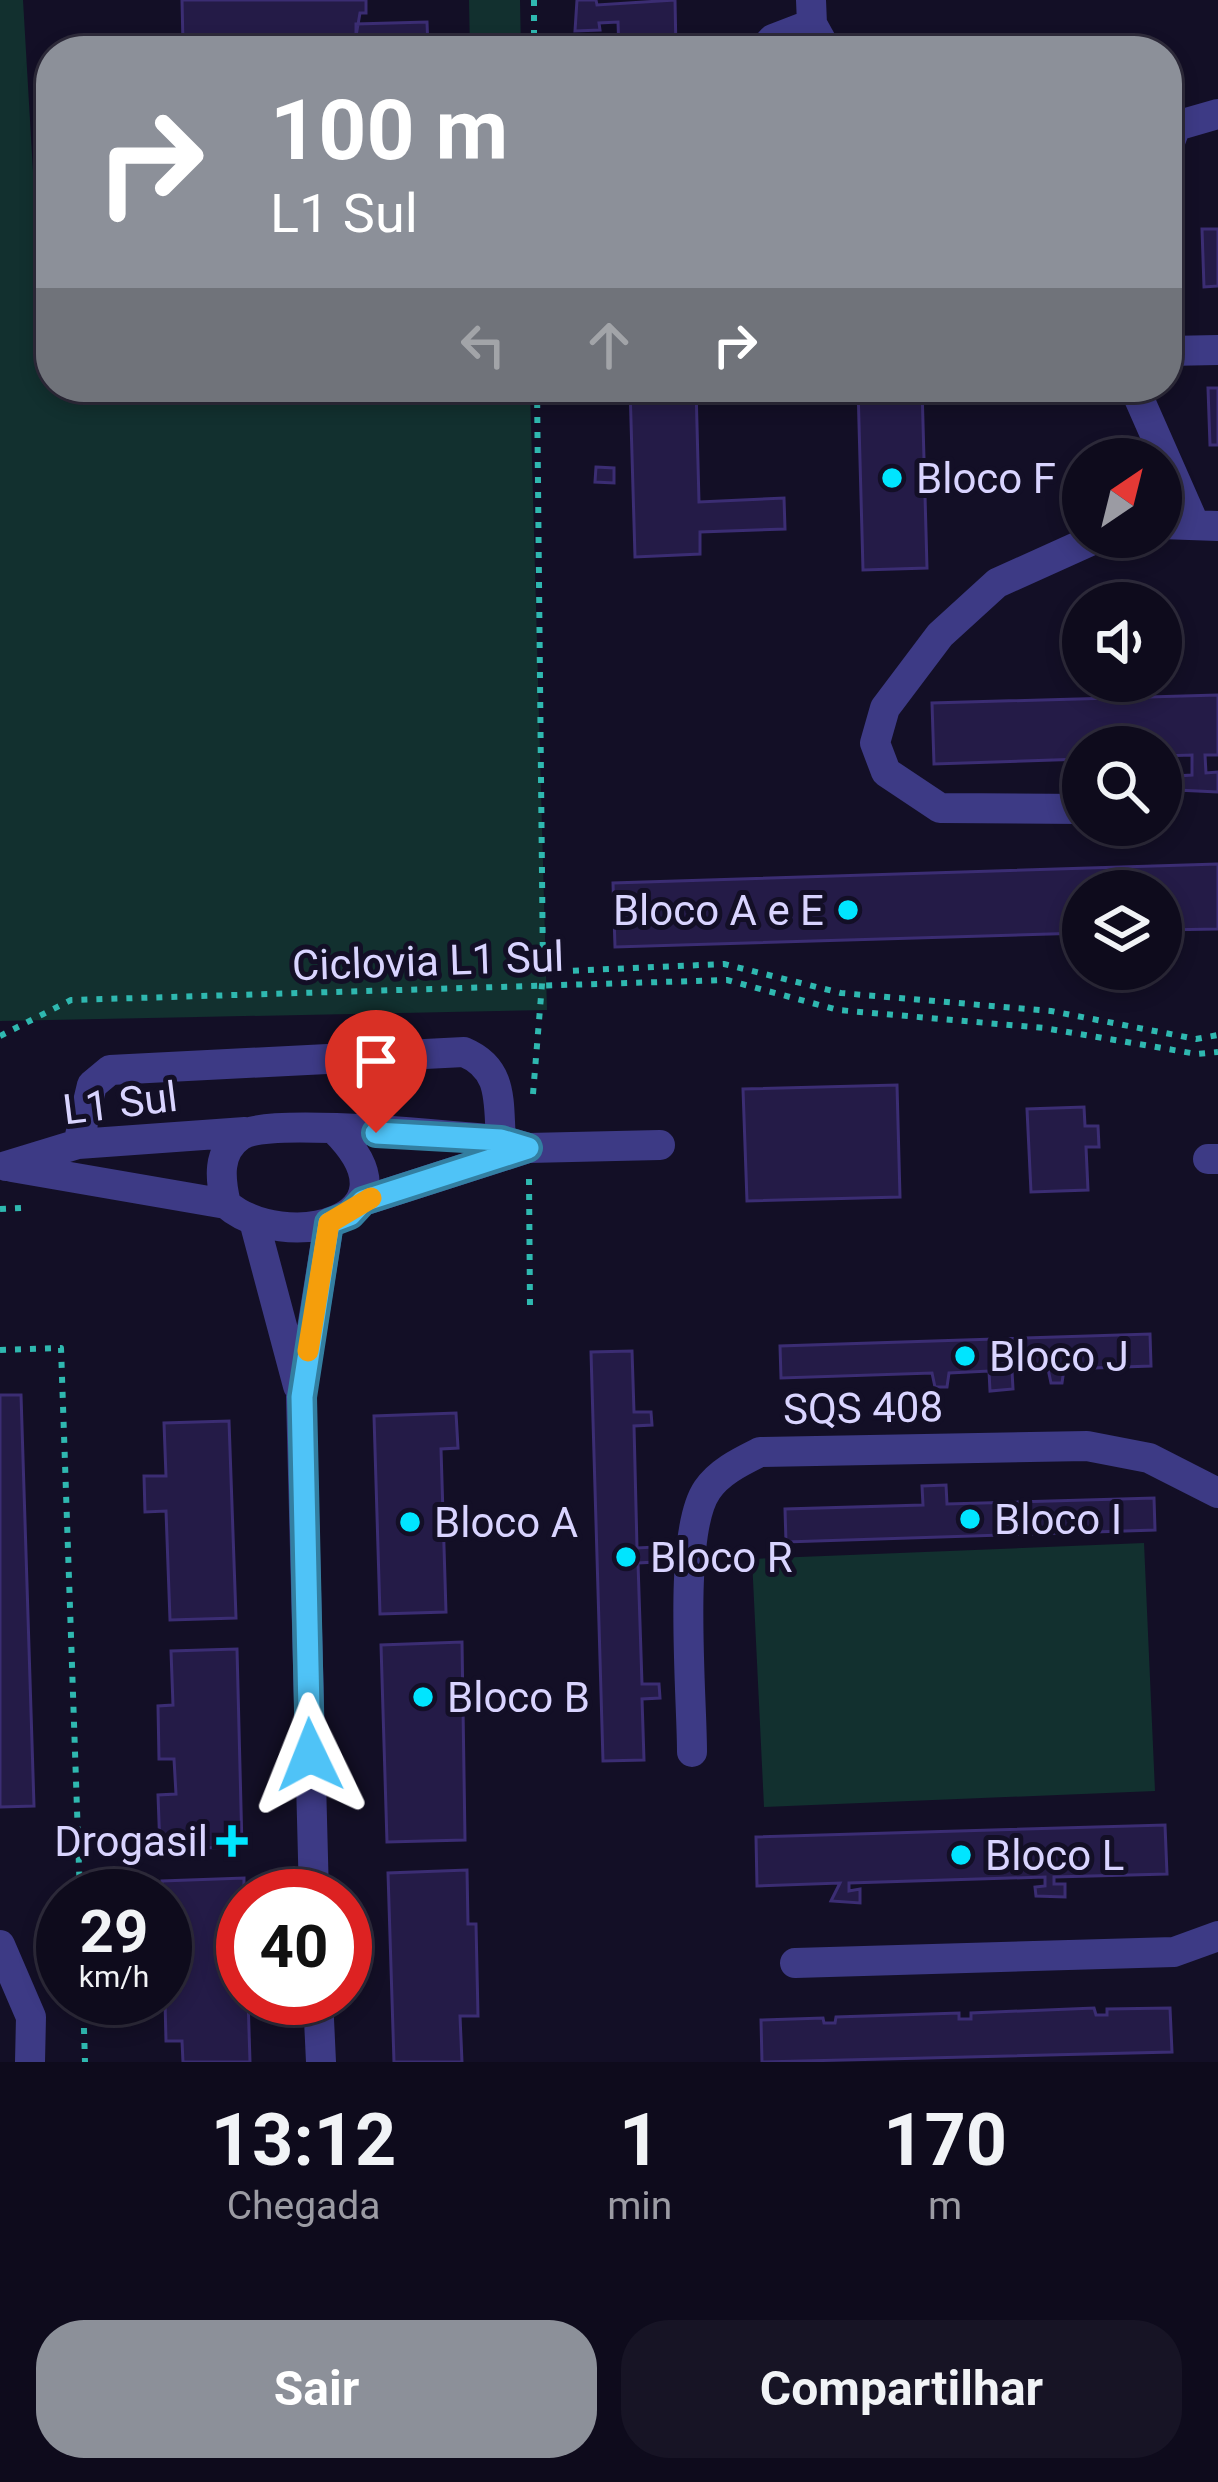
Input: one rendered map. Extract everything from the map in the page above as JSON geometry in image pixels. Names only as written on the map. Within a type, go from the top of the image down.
[{"type":"street","points":[[782,36],[817,25]]},
{"type":"street","points":[[1182,129],[1218,114]]},
{"type":"street","points":[[1182,350],[1218,350]]},
{"type":"street","points":[[1142,402],[1206,523]]},
{"type":"street","points":[[1062,554],[998,583],[940,634],[885,708],[875,743],[886,772],[940,808],[1062,809]]},
{"type":"street","points":[[78,1144],[92,1085],[110,1070],[464,1052],[496,1076],[514,1144]]},
{"type":"street","points":[[514,1144],[363,1201],[350,1215],[329,1223],[292,1227],[254,1220],[226,1204],[222,1162],[228,1146],[245,1132],[295,1126],[514,1144],[659,1145]]},
{"type":"street","points":[[335,1130],[362,1162],[363,1201]]},
{"type":"street","name":"L1 Sul","points":[[3,1166],[78,1144],[245,1132]]},
{"type":"street","name":"L1 Sul","points":[[3,1166],[226,1204]]},
{"type":"street","points":[[254,1220],[302,1397]]},
{"type":"street","points":[[313,1869],[302,1397],[329,1223]]},
{"type":"street","name":"SQS 408","points":[[692,1752],[691,1528],[706,1491],[745,1459],[760,1452],[1088,1446],[1150,1458],[1218,1493]]},
{"type":"street","points":[[795,1963],[1174,1952],[1218,1936]]},
{"type":"street","points":[[0,1945],[31,2018],[30,2062]]},
{"type":"street","points":[[319,2025],[321,2062]]},
{"type":"path","points":[[534,0],[534,36]]},
{"type":"path","points":[[537,402],[542,972],[724,964],[841,993],[1052,1011],[1196,1039],[1218,1035]]},
{"type":"path","name":"Ciclovia L1 Sul","points":[[0,1036],[71,1000],[727,980],[838,1010],[1044,1028],[1197,1054],[1218,1052]]},
{"type":"path","points":[[0,1209],[21,1208]]},
{"type":"path","points":[[0,1350],[61,1348],[79,1869]]},
{"type":"path","points":[[84,2025],[86,2062]]},
{"type":"green space","points":[[0,0],[23,0],[36,223],[36,402],[530,402],[547,1010],[0,1021]]},
{"type":"green space","points":[[469,0],[520,0],[521,36],[470,36]]},
{"type":"green space","points":[[1144,1543],[1155,1791],[764,1807],[752,1559]]},
{"type":"building","points":[[182,0],[366,0],[356,36],[183,36]]},
{"type":"building","points":[[577,0],[596,0],[597,5],[675,0],[676,36],[618,36],[618,22],[599,23],[600,30],[575,31]]},
{"type":"building","points":[[427,22],[428,36],[356,36],[356,24]]},
{"type":"building","points":[[1202,229],[1218,229],[1218,286],[1204,287]]},
{"type":"building","points":[[1208,388],[1218,388],[1218,445],[1210,445]]},
{"type":"building","points":[[630,402],[696,402],[699,502],[784,498],[785,529],[700,532],[700,554],[635,557]]},
{"type":"building","name":"Bloco F","points":[[858,402],[922,402],[927,568],[863,570]]},
{"type":"building","points":[[596,467],[614,468],[614,483],[595,482]]},
{"type":"building","points":[[1218,695],[1218,755],[1205,755],[1206,773],[1218,772],[1218,792],[1182,790],[1182,776],[1192,775],[1192,755],[1182,755],[1182,726],[1062,726],[1062,760],[934,764],[932,703],[1182,702],[1182,696]]},
{"type":"building","name":"Bloco A e E","points":[[1218,864],[1218,929],[1182,930],[1182,870],[1062,870],[1062,934],[615,947],[613,883]]},
{"type":"building","points":[[897,1085],[900,1197],[747,1201],[743,1089]]},
{"type":"building","points":[[1084,1107],[1085,1126],[1098,1126],[1099,1147],[1086,1147],[1088,1190],[1031,1192],[1027,1109]]},
{"type":"building","name":"Bloco J","points":[[1150,1334],[1151,1366],[1064,1369],[1062,1383],[1051,1383],[1048,1369],[1012,1371],[1013,1389],[990,1391],[989,1371],[949,1373],[947,1387],[935,1387],[932,1373],[781,1378],[780,1346]]},
{"type":"building","name":"Bloco R","points":[[632,1351],[634,1412],[651,1412],[652,1425],[634,1426],[637,1548],[655,1547],[656,1562],[638,1563],[642,1684],[659,1684],[660,1698],[642,1699],[644,1760],[603,1761],[591,1352]]},
{"type":"building","points":[[0,1395],[21,1395],[34,1806],[0,1807]]},
{"type":"building","name":"Bloco A","points":[[456,1413],[458,1448],[441,1449],[446,1612],[380,1614],[374,1416]]},
{"type":"building","points":[[229,1421],[236,1618],[170,1620],[166,1511],[145,1512],[144,1476],[166,1476],[164,1423]]},
{"type":"building","name":"Bloco I","points":[[946,1485],[947,1504],[1154,1498],[1155,1530],[786,1542],[785,1509],[923,1505],[922,1486]]},
{"type":"building","name":"Bloco B","points":[[462,1642],[465,1840],[387,1842],[381,1645]]},
{"type":"building","points":[[237,1649],[242,1847],[160,1849],[158,1795],[176,1794],[174,1759],[159,1759],[158,1706],[173,1705],[171,1651]]},
{"type":"building","name":"Bloco L","points":[[1165,1825],[1167,1874],[1054,1877],[1054,1884],[1065,1884],[1065,1897],[1036,1896],[1035,1887],[1045,1886],[1045,1877],[849,1883],[849,1891],[860,1889],[860,1903],[831,1901],[840,1883],[757,1886],[756,1837]]},
{"type":"building","points":[[467,1870],[468,1924],[476,1924],[478,2016],[460,2016],[462,2062],[394,2062],[388,1873]]},
{"type":"building","points":[[216,1879],[216,2025],[249,2025],[250,2062],[183,2062],[182,2041],[166,2041],[166,2025],[192,2025],[192,1880]]},
{"type":"building","points":[[1094,2008],[1096,2015],[1107,2015],[1107,2009],[1170,2008],[1172,2052],[762,2062],[761,2020],[823,2018],[824,2023],[835,2023],[836,2017],[959,2013],[959,2019],[971,2019],[971,2013]]},
{"type":"slow traffic","points":[[308,1351],[329,1223],[350,1215],[371,1198]]},
{"type":"place","name":"Bloco F","points":[[892,478]]},
{"type":"place","name":"Bloco A e E","points":[[848,910]]},
{"type":"place","name":"Bloco J","points":[[965,1356]]},
{"type":"place","name":"Bloco I","points":[[970,1519]]},
{"type":"place","name":"Bloco A","points":[[410,1522]]},
{"type":"place","name":"Bloco R","points":[[626,1557]]},
{"type":"place","name":"Bloco B","points":[[423,1697]]},
{"type":"place","name":"Drogasil","points":[[232,1841]]},
{"type":"place","name":"Bloco L","points":[[961,1855]]},
{"type":"route","points":[[310,1755],[302,1397],[329,1223],[350,1215],[363,1201],[528,1148],[501,1140],[376,1133]]}]
